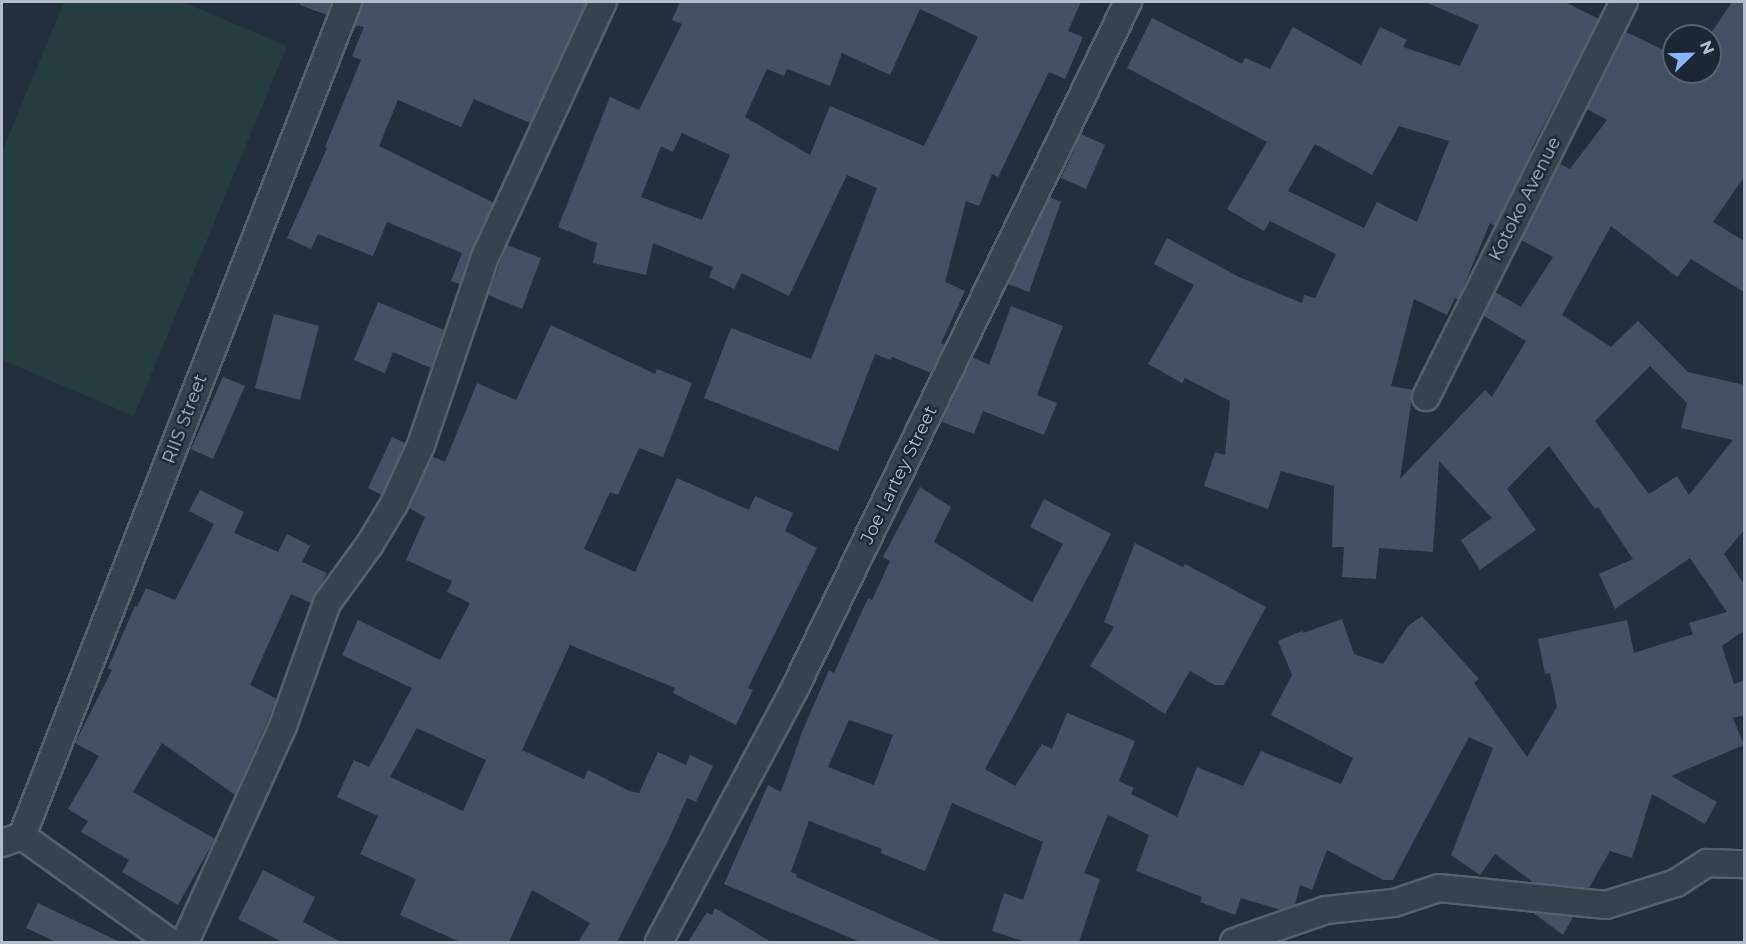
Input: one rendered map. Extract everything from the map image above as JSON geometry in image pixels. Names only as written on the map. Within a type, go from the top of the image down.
[{"type":"street","name":"RIIS Street","points":[[12,840],[348,2]]},
{"type":"street","points":[[185,942],[283,726],[327,603],[370,544],[394,504],[421,445],[485,258],[603,2]]},
{"type":"street","name":"Joe Lartey Street","points":[[659,942],[795,688],[1128,2]]},
{"type":"street","name":"Kotoko Avenue","points":[[1426,397],[1624,2]]},
{"type":"street","points":[[12,840],[170,942]]},
{"type":"street","points":[[1234,942],[1326,910],[1394,903],[1439,888],[1606,905],[1677,883],[1707,863],[1744,864]]},
{"type":"green space","points":[[64,2],[183,2],[287,46],[134,416],[2,360],[2,152]]},
{"type":"building","points":[[300,2],[332,2],[327,15],[300,5]]},
{"type":"building","points":[[363,2],[587,2],[530,123],[474,99],[461,127],[398,100],[379,146],[494,203],[471,251],[460,284],[451,281],[462,253],[387,222],[373,256],[318,234],[311,249],[287,238],[327,148],[325,147],[361,60],[352,56],[364,27],[355,25]]},
{"type":"building","points":[[680,2],[1081,2],[1068,31],[1083,37],[1065,79],[1049,72],[998,177],[992,174],[979,206],[966,201],[945,282],[965,291],[941,343],[945,345],[931,373],[892,357],[891,360],[875,354],[838,451],[704,398],[731,328],[811,359],[877,188],[847,175],[789,296],[742,273],[734,289],[709,277],[713,267],[653,243],[646,275],[593,263],[597,243],[558,227],[610,97],[639,110],[682,24],[672,20]],"holes":[[[920,9],[978,37],[924,146],[830,106],[810,155],[745,117],[767,69],[784,76],[787,69],[830,86],[842,53],[890,75]],[[682,133],[730,155],[702,220],[641,197],[661,146],[673,152]]]},
{"type":"building","points":[[1425,2],[1565,2],[1599,19],[1531,150],[1533,151],[1495,226],[1490,223],[1458,300],[1455,298],[1447,315],[1414,299],[1391,386],[1413,390],[1400,479],[1485,390],[1492,397],[1526,341],[1484,316],[1495,292],[1521,307],[1553,257],[1521,240],[1560,164],[1570,169],[1607,120],[1587,109],[1626,32],[1662,49],[1662,84],[1722,84],[1722,24],[1717,24],[1732,2],[1744,2],[1744,177],[1713,222],[1744,241],[1744,292],[1691,259],[1677,277],[1611,226],[1562,315],[1611,347],[1638,321],[1688,372],[1744,385],[1744,530],[1724,554],[1744,584],[1744,636],[1742,632],[1722,646],[1734,684],[1744,680],[1744,715],[1733,718],[1744,745],[1671,776],[1717,802],[1705,824],[1652,794],[1632,858],[1610,851],[1589,888],[1534,883],[1495,854],[1480,875],[1451,855],[1493,748],[1469,737],[1393,880],[1383,880],[1327,850],[1312,890],[1300,885],[1295,905],[1281,910],[1241,898],[1235,915],[1200,902],[1202,897],[1136,871],[1149,835],[1108,815],[1084,873],[1100,879],[1079,942],[1026,942],[992,931],[1004,893],[1023,900],[1043,842],[952,803],[925,871],[881,853],[882,849],[809,821],[791,872],[797,874],[796,877],[943,942],[860,942],[724,884],[768,785],[781,792],[802,732],[829,670],[834,673],[868,598],[872,600],[890,561],[883,557],[920,487],[951,507],[934,542],[1032,602],[1063,544],[1030,527],[1044,499],[1111,534],[985,769],[1015,786],[1042,744],[1052,749],[1067,713],[1135,741],[1119,781],[1134,788],[1131,794],[1177,817],[1197,767],[1243,786],[1261,751],[1341,784],[1353,758],[1271,715],[1292,675],[1278,641],[1302,631],[1303,633],[1342,619],[1354,654],[1383,664],[1408,626],[1422,616],[1479,679],[1474,683],[1527,757],[1557,707],[1550,673],[1545,674],[1538,639],[1627,620],[1634,653],[1693,634],[1689,623],[1727,612],[1690,558],[1615,609],[1599,574],[1633,559],[1598,507],[1595,509],[1549,446],[1507,489],[1536,530],[1480,570],[1461,540],[1492,518],[1439,461],[1433,552],[1379,548],[1376,579],[1342,577],[1344,547],[1332,547],[1334,486],[1281,471],[1268,509],[1204,486],[1215,452],[1225,455],[1230,401],[1185,378],[1182,383],[1148,364],[1194,285],[1154,264],[1167,238],[1239,277],[1302,303],[1304,295],[1315,298],[1336,254],[1270,221],[1264,231],[1227,209],[1267,142],[1127,68],[1152,18],[1242,64],[1245,58],[1270,69],[1293,27],[1361,65],[1380,27],[1407,40],[1403,47],[1460,66],[1479,25]],"holes":[[[1399,126],[1449,141],[1417,222],[1377,202],[1364,228],[1288,191],[1315,144],[1372,175]],[[1650,366],[1687,403],[1681,428],[1733,440],[1689,495],[1677,476],[1649,494],[1595,421]],[[849,720],[893,735],[874,785],[828,767]]]},
{"type":"building","points":[[1081,134],[1105,145],[1086,189],[1061,178]]},
{"type":"building","points":[[1050,197],[1061,202],[1029,292],[1008,284]]},
{"type":"building","points":[[507,245],[541,258],[522,309],[488,295]]},
{"type":"building","points":[[378,302],[444,330],[431,368],[393,352],[385,373],[354,360]]},
{"type":"building","points":[[1011,306],[1063,326],[1037,395],[1057,403],[1044,435],[983,411],[974,434],[942,422],[972,357],[989,365]]},
{"type":"building","points":[[274,314],[319,326],[300,400],[255,388]]},
{"type":"building","points":[[551,325],[655,374],[657,369],[692,383],[663,457],[639,448],[618,495],[610,492],[584,549],[635,572],[677,478],[749,510],[755,496],[793,513],[785,531],[817,548],[748,688],[753,690],[736,725],[673,693],[675,688],[570,645],[522,750],[584,779],[588,770],[629,791],[639,793],[658,752],[686,765],[690,755],[713,766],[696,802],[687,798],[617,942],[578,942],[590,923],[532,890],[509,942],[460,942],[400,915],[416,879],[360,854],[378,816],[337,797],[354,760],[369,767],[412,688],[342,655],[358,620],[440,660],[470,603],[447,592],[452,581],[406,560],[425,517],[409,508],[432,456],[445,462],[477,383],[516,400]],"holes":[[[417,728],[486,760],[463,811],[390,777]]]},
{"type":"building","points":[[223,377],[245,386],[213,459],[191,449]]},
{"type":"building","points":[[392,437],[405,443],[382,495],[368,488]]},
{"type":"building","points":[[200,490],[244,512],[234,533],[278,552],[287,534],[310,546],[302,562],[327,573],[311,603],[291,594],[250,685],[277,699],[235,795],[162,743],[133,792],[215,839],[178,905],[122,872],[129,860],[81,832],[88,821],[68,809],[99,756],[75,743],[112,670],[108,668],[135,606],[137,607],[146,588],[175,600],[214,524],[220,527],[189,511]]},
{"type":"building","points":[[1135,543],[1183,567],[1185,564],[1266,607],[1224,685],[1215,685],[1190,671],[1165,714],[1090,666],[1114,627],[1104,622]]},
{"type":"building","points":[[263,870],[315,897],[303,922],[341,942],[282,942],[238,919]]},
{"type":"building","points":[[38,903],[120,942],[56,942],[26,928]]},
{"type":"building","points":[[715,908],[771,942],[688,942],[707,912],[712,915]]},
{"type":"building","points":[[1532,912],[1573,917],[1563,935]]}]
